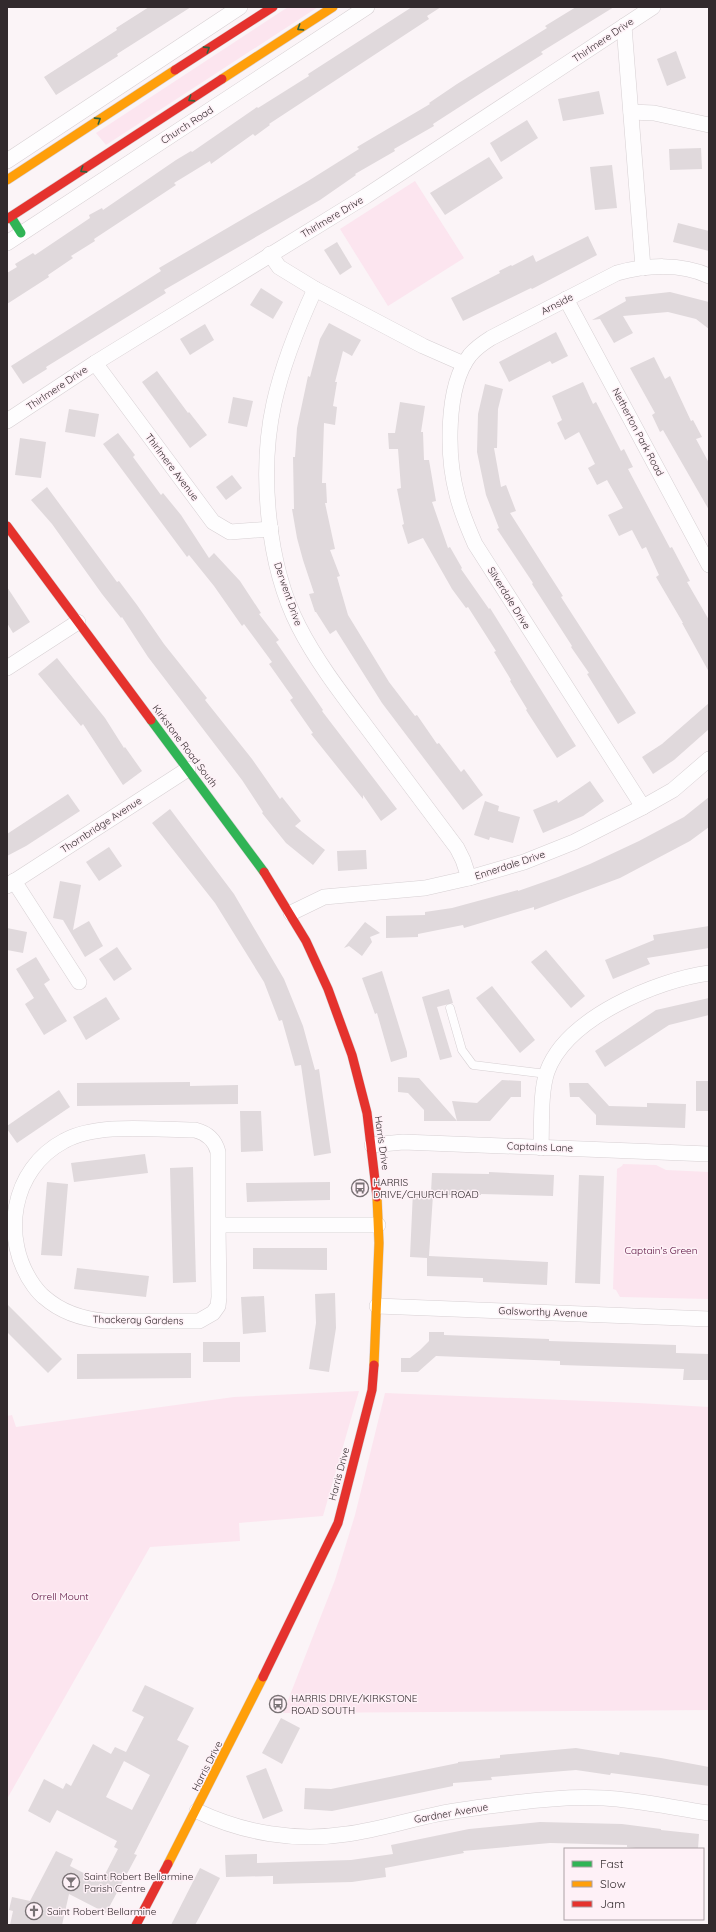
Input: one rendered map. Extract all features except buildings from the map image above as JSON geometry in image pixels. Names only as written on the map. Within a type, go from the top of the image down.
[{"type":"main road","points":[[7,180],[273,7]]},
{"type":"main road","name":"Church Road","points":[[9,218],[333,7]]},
{"type":"main road","points":[[9,218],[21,233]]},
{"type":"main road","name":"Kirkstone Road South","points":[[7,526],[267,875],[291,913],[328,989]]},
{"type":"main road","name":"Harris Drive","points":[[136,1925],[197,1810],[338,1523],[372,1390],[375,1367],[378,1224],[372,1144],[367,1113],[352,1055],[328,989]]},
{"type":"street","points":[[7,161],[240,7]]},
{"type":"street","name":"Church Road","points":[[7,243],[367,7]]},
{"type":"street","name":"Thirlmere Drive","points":[[7,421],[95,363],[366,196],[653,7]]},
{"type":"street","points":[[624,26],[643,268]]},
{"type":"street","points":[[631,112],[654,113],[709,125]]},
{"type":"street","points":[[270,254],[278,267],[315,289],[429,350],[464,364]]},
{"type":"street","name":"Arnside","points":[[464,364],[480,346],[491,338],[617,273],[643,268],[663,267],[683,269],[709,276]]},
{"type":"street","name":"Derwent Drive","points":[[315,289],[292,344],[274,405],[268,458],[271,529],[274,556],[281,582],[298,626],[310,647],[330,679],[457,848],[469,878]]},
{"type":"street","name":"Netherton Park Road","points":[[566,299],[709,565]]},
{"type":"street","name":"Thirlmere Avenue","points":[[95,363],[218,527],[230,532],[244,533],[271,529]]},
{"type":"street","name":"Silverdale Drive","points":[[464,364],[450,418],[450,442],[456,495],[464,520],[475,544],[643,808]]},
{"type":"street","points":[[7,668],[78,622]]},
{"type":"street","name":"Ennerdale Drive","points":[[291,913],[324,897],[406,890],[469,878],[551,852],[643,808],[673,790],[709,759]]},
{"type":"street","name":"Thornbridge Avenue","points":[[79,982],[10,883],[188,769]]},
{"type":"street","points":[[541,1148],[544,1090],[547,1074],[553,1059],[561,1047],[599,1015],[650,988],[682,977],[709,973]]},
{"type":"street","name":"Thackeray Gardens","points":[[103,1130],[195,1130],[208,1135],[216,1146],[218,1152],[218,1225],[218,1306],[213,1313],[199,1321],[105,1321],[89,1320],[73,1315],[43,1297],[21,1268],[10,1239],[15,1204],[13,1190],[43,1157],[63,1141],[83,1133],[103,1130]]},
{"type":"street","name":"Captains Lane","points":[[372,1144],[403,1142],[709,1154]]},
{"type":"street","points":[[218,1225],[378,1224]]},
{"type":"street","name":"Galsworthy Avenue","points":[[377,1306],[709,1319]]},
{"type":"street","name":"Gardner Avenue","points":[[197,1810],[216,1820],[247,1830],[273,1834],[305,1836],[346,1834],[438,1814],[480,1807],[574,1798],[623,1800],[709,1813]]},
{"type":"lane","points":[[450,1008],[462,1050],[473,1065],[547,1074]]},
{"type":"green space","points":[[288,7],[318,7],[106,145],[96,133]]},
{"type":"green space","points":[[415,181],[464,258],[388,306],[340,229]]},
{"type":"green space","name":"Captain's Green","points":[[623,1164],[656,1165],[666,1170],[709,1172],[709,1299],[620,1297],[616,1290],[613,1289],[617,1169]]},
{"type":"green space","name":"Orrell Mount","points":[[359,1391],[323,1516],[239,1523],[240,1541],[150,1547],[7,1799],[7,1416],[12,1415],[16,1427],[234,1397]]},
{"type":"green space","points":[[385,1393],[709,1407],[709,1710],[283,1713],[335,1580],[355,1515]]},
{"type":"traffic: fast","points":[[11,217],[21,233]]},
{"type":"traffic: fast","points":[[151,720],[264,872]]},
{"type":"traffic: slow","points":[[222,79],[333,7]]},
{"type":"traffic: slow","points":[[7,180],[175,70]]},
{"type":"traffic: slow","points":[[374,1365],[379,1243],[377,1197]]},
{"type":"traffic: slow","points":[[168,1864],[263,1677]]},
{"type":"traffic: jam","points":[[175,70],[273,7]]},
{"type":"traffic: jam","points":[[7,219],[222,79]]},
{"type":"traffic: jam","points":[[7,526],[151,720]]},
{"type":"traffic: jam","points":[[264,872],[306,941],[328,989],[352,1055],[367,1113],[377,1197]]},
{"type":"traffic: jam","points":[[263,1677],[338,1523],[372,1390],[374,1365]]},
{"type":"traffic: jam","points":[[136,1925],[168,1864]]},
{"type":"place","name":"HARRIS DRIVE/CHURCH ROAD","points":[[360,1188]]},
{"type":"place","name":"HARRIS DRIVE/KIRKSTONE ROAD SOUTH","points":[[278,1704]]},
{"type":"place","name":"Saint Robert Bellarmine Parish Centre","points":[[71,1882]]},
{"type":"place","name":"Saint Robert Bellarmine","points":[[34,1911]]}]
